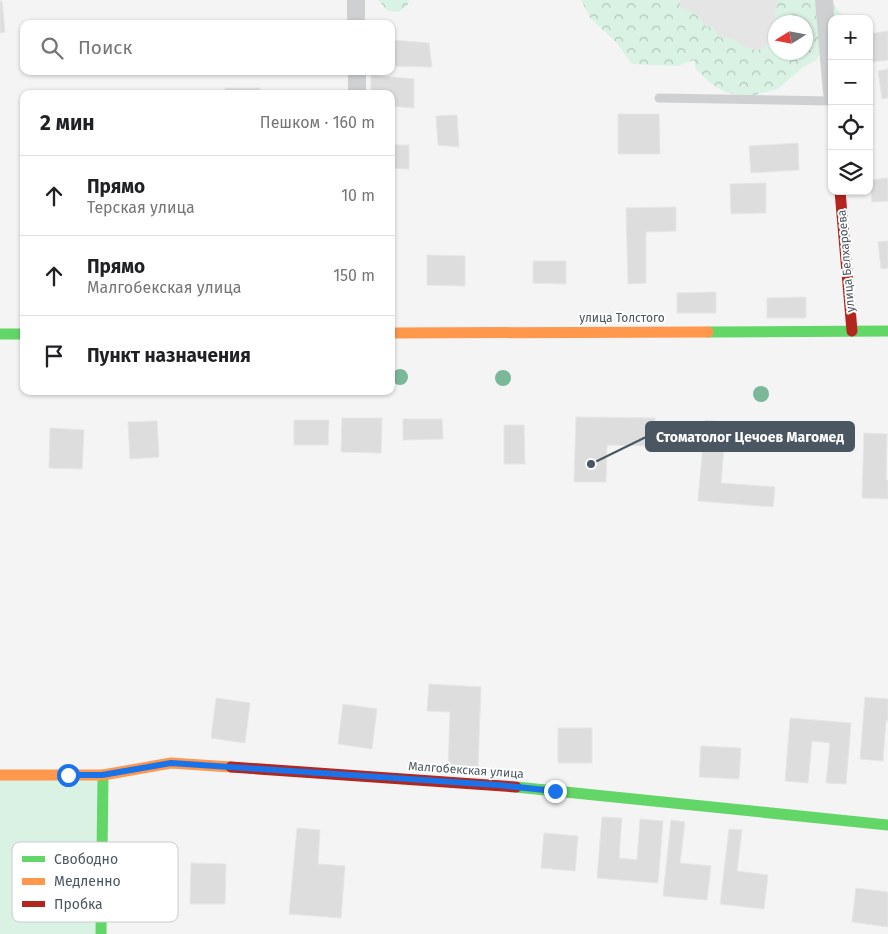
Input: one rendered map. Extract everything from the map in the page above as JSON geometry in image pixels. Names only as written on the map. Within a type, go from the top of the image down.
[{"type":"street","points":[[356,0],[356,20]]},
{"type":"street","points":[[824,0],[829,60]]},
{"type":"street","points":[[357,75],[357,90]]},
{"type":"street","name":"улица Белхароева","points":[[840,195],[852,331]]},
{"type":"street","name":"улица Толстого","points":[[395,333],[888,331]]},
{"type":"street","points":[[0,334],[20,334]]},
{"type":"street","name":"Малгобекская улица","points":[[0,775],[102,775],[171,763],[189,764],[497,785],[888,825]]},
{"type":"street","points":[[102,775],[102,842]]},
{"type":"lane","points":[[660,98],[828,101]]},
{"type":"shaded area","points":[[630,0],[804,0],[785,15],[768,15],[768,60],[808,60],[733,65]]},
{"type":"green space","points":[[378,0],[409,0],[407,6],[398,12],[388,11]]},
{"type":"green space","points":[[581,0],[680,0],[680,7],[698,15],[706,27],[713,27],[720,38],[731,38],[747,48],[752,48],[756,52],[768,44],[768,60],[813,60],[813,15],[775,15],[778,0],[832,0],[834,6],[842,15],[828,15],[828,42],[816,60],[802,68],[778,89],[747,97],[725,92],[709,82],[696,69],[694,60],[678,66],[632,64],[616,42],[591,19]]},
{"type":"green space","points":[[0,775],[103,775],[102,842],[12,842],[12,922],[101,922],[101,934],[0,934]]},
{"type":"building","points":[[0,1],[2,1],[5,32],[0,33]]},
{"type":"building","points":[[888,31],[888,60],[873,62],[873,33]]},
{"type":"building","points":[[395,40],[429,43],[432,67],[395,66]]},
{"type":"building","points":[[888,69],[888,98],[882,99],[878,71]]},
{"type":"building","points":[[371,75],[414,79],[414,108],[395,106],[395,90],[371,90]]},
{"type":"building","points":[[225,88],[260,88],[260,90],[225,90]]},
{"type":"building","points":[[618,114],[659,114],[660,154],[618,154]]},
{"type":"building","points":[[457,115],[459,147],[438,145],[436,116]]},
{"type":"building","points":[[798,143],[799,170],[751,173],[749,146]]},
{"type":"building","points":[[395,145],[409,145],[409,169],[395,168]]},
{"type":"building","points":[[888,178],[888,201],[872,202],[873,180]]},
{"type":"building","points":[[766,183],[766,213],[731,214],[730,184]]},
{"type":"building","points":[[676,207],[676,231],[646,232],[646,283],[628,284],[626,208]]},
{"type":"building","points":[[888,241],[888,268],[881,269],[878,242]]},
{"type":"building","points":[[427,255],[465,256],[465,286],[427,285]]},
{"type":"building","points":[[533,261],[566,261],[566,284],[533,283]]},
{"type":"building","points":[[716,292],[716,313],[677,313],[677,293]]},
{"type":"building","points":[[806,297],[806,318],[767,318],[767,298]]},
{"type":"building","points":[[576,417],[655,418],[655,446],[607,445],[606,482],[574,482]]},
{"type":"building","points":[[342,418],[382,418],[381,453],[341,452]]},
{"type":"building","points":[[403,419],[442,419],[443,439],[403,440]]},
{"type":"building","points":[[294,420],[329,420],[328,445],[294,445]]},
{"type":"building","points":[[705,420],[726,422],[721,483],[775,487],[773,507],[698,501]]},
{"type":"building","points":[[157,421],[159,457],[130,459],[128,422]]},
{"type":"building","points":[[504,425],[524,425],[525,464],[504,464]]},
{"type":"building","points":[[50,428],[84,430],[82,469],[49,468]]},
{"type":"building","points":[[864,433],[887,434],[886,480],[888,480],[888,499],[862,498]]},
{"type":"building","points":[[429,684],[481,687],[478,768],[448,766],[450,712],[427,711]]},
{"type":"building","points":[[865,697],[888,699],[888,721],[886,720],[883,761],[860,759]]},
{"type":"building","points":[[216,698],[250,703],[245,743],[211,738]]},
{"type":"building","points":[[343,704],[377,709],[372,749],[338,744]]},
{"type":"building","points":[[790,718],[851,723],[846,784],[826,783],[830,743],[812,741],[808,783],[785,781]]},
{"type":"building","points":[[558,728],[592,728],[592,763],[558,763]]},
{"type":"building","points":[[701,746],[741,748],[739,779],[699,777]]},
{"type":"building","points":[[602,817],[622,818],[619,858],[637,860],[640,819],[663,821],[658,883],[597,878]]},
{"type":"building","points":[[671,820],[685,822],[680,863],[711,866],[707,900],[663,896]]},
{"type":"building","points":[[297,828],[320,830],[318,864],[345,866],[341,918],[289,914]]},
{"type":"building","points":[[729,829],[742,830],[737,871],[768,875],[764,909],[720,904]]},
{"type":"building","points":[[544,833],[578,836],[575,871],[541,868]]},
{"type":"building","points":[[191,863],[226,864],[225,904],[190,904]]},
{"type":"building","points":[[856,888],[888,892],[888,927],[852,922]]},
{"type":"traffic: fast","points":[[708,332],[888,331]]},
{"type":"traffic: fast","points":[[0,334],[20,334]]},
{"type":"traffic: fast","points":[[102,842],[103,775]]},
{"type":"traffic: fast","points":[[516,787],[888,825]]},
{"type":"traffic: fast","points":[[101,922],[101,934]]},
{"type":"traffic: slow","points":[[395,333],[708,332]]},
{"type":"traffic: slow","points":[[0,775],[103,775],[171,763],[231,767]]},
{"type":"traffic: jam","points":[[840,195],[852,331]]},
{"type":"traffic: jam","points":[[231,767],[516,787]]},
{"type":"place","name":"Стоматолог Цечоев Магомед","points":[[591,464]]},
{"type":"route","points":[[68,775],[102,775],[171,763],[497,785],[555,791]]}]
